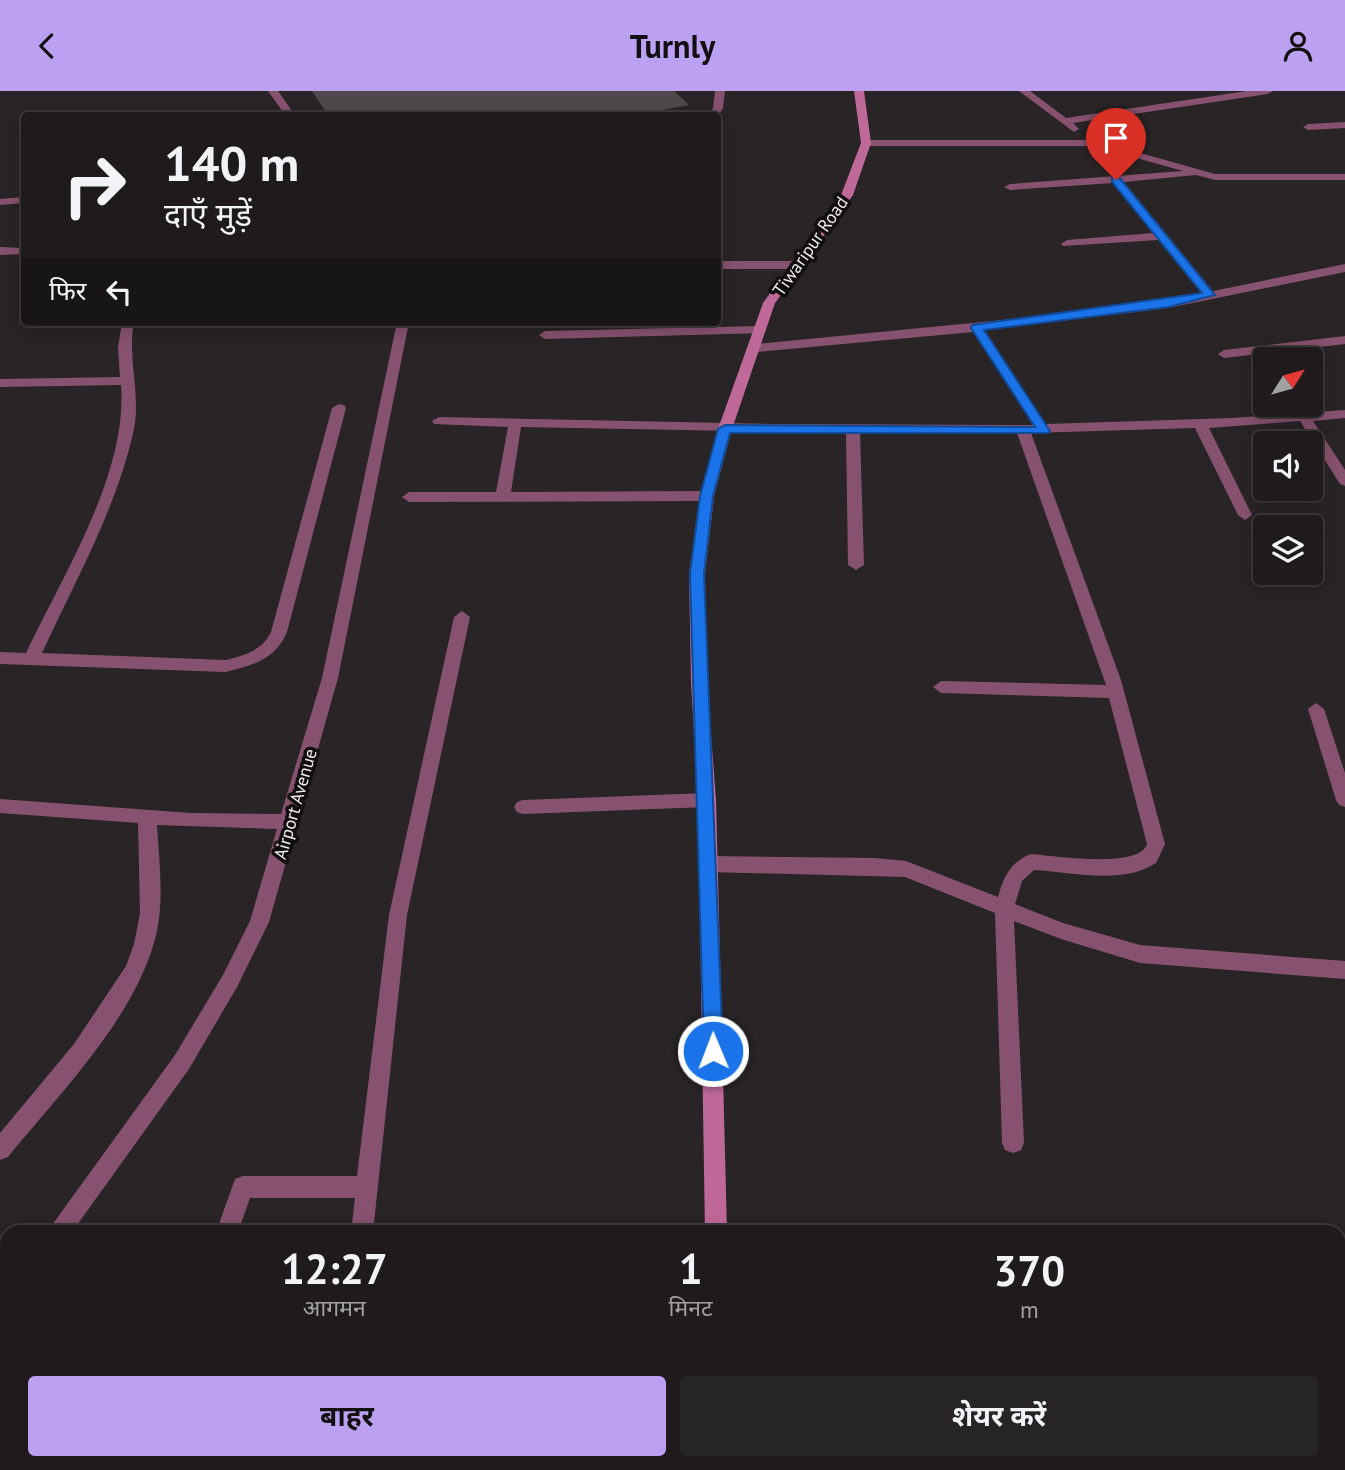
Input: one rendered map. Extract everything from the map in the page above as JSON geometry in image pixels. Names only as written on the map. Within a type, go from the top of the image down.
[{"type":"street","points":[[273,91],[288,112]]},
{"type":"street","points":[[716,112],[720,91]]},
{"type":"street","name":"Tiwaripur Road","points":[[716,1225],[707,800],[699,682],[697,574],[706,496],[725,429],[756,348],[759,330],[769,303],[847,195],[866,143],[859,91]]},
{"type":"street","points":[[1024,91],[1065,121],[1085,143]]},
{"type":"street","points":[[1065,121],[1268,91]]},
{"type":"street","points":[[1308,127],[1345,125]]},
{"type":"street","points":[[866,143],[1085,143],[1204,173],[1245,179],[1345,177]]},
{"type":"street","points":[[1010,187],[1204,173]]},
{"type":"street","points":[[1116,180],[1209,295]]},
{"type":"street","points":[[0,202],[21,200]]},
{"type":"street","points":[[1067,244],[1162,236]]},
{"type":"street","points":[[0,251],[21,251]]},
{"type":"street","points":[[721,265],[794,265]]},
{"type":"street","points":[[756,348],[976,328],[1169,303],[1345,268]]},
{"type":"street","points":[[31,659],[117,468],[128,424],[125,347],[128,326]]},
{"type":"street","name":"Airport Avenue","points":[[63,1225],[182,1062],[230,981],[259,922],[330,678],[402,326]]},
{"type":"street","points":[[976,328],[1043,431]]},
{"type":"street","points":[[545,335],[759,330]]},
{"type":"street","points":[[1224,353],[1345,340]]},
{"type":"street","points":[[0,383],[127,381]]},
{"type":"street","points":[[0,658],[226,666],[252,659],[270,649],[279,637],[285,605],[340,408]]},
{"type":"street","points":[[439,421],[725,429],[1043,431],[1201,425],[1345,414]]},
{"type":"street","points":[[1305,418],[1345,481]]},
{"type":"street","points":[[503,495],[514,422]]},
{"type":"street","points":[[1201,425],[1245,515]]},
{"type":"street","points":[[1013,1143],[1004,908],[1014,876],[1019,868],[1031,862],[1130,866],[1146,861],[1153,855],[1156,844],[1116,692],[1023,430]]},
{"type":"street","points":[[853,431],[856,565]]},
{"type":"street","points":[[409,497],[706,496]]},
{"type":"street","points":[[362,1225],[398,915],[462,617]]},
{"type":"street","points":[[941,687],[1116,692]]},
{"type":"street","points":[[1316,709],[1345,800]]},
{"type":"street","points":[[523,807],[707,800]]},
{"type":"street","points":[[0,806],[290,822]]},
{"type":"street","points":[[0,1150],[79,1051],[132,977],[145,942],[151,897],[147,816]]},
{"type":"street","points":[[708,864],[875,866],[906,870],[1061,931],[1140,954],[1345,970]]},
{"type":"street","points":[[230,1225],[243,1187],[365,1187]]},
{"type":"building","points":[[312,91],[674,91],[689,105],[653,112],[326,112]]},
{"type":"route","points":[[713,1051],[707,800],[699,682],[697,574],[706,496],[725,429],[1043,431],[976,328],[1169,303],[1209,295],[1116,180]]}]
